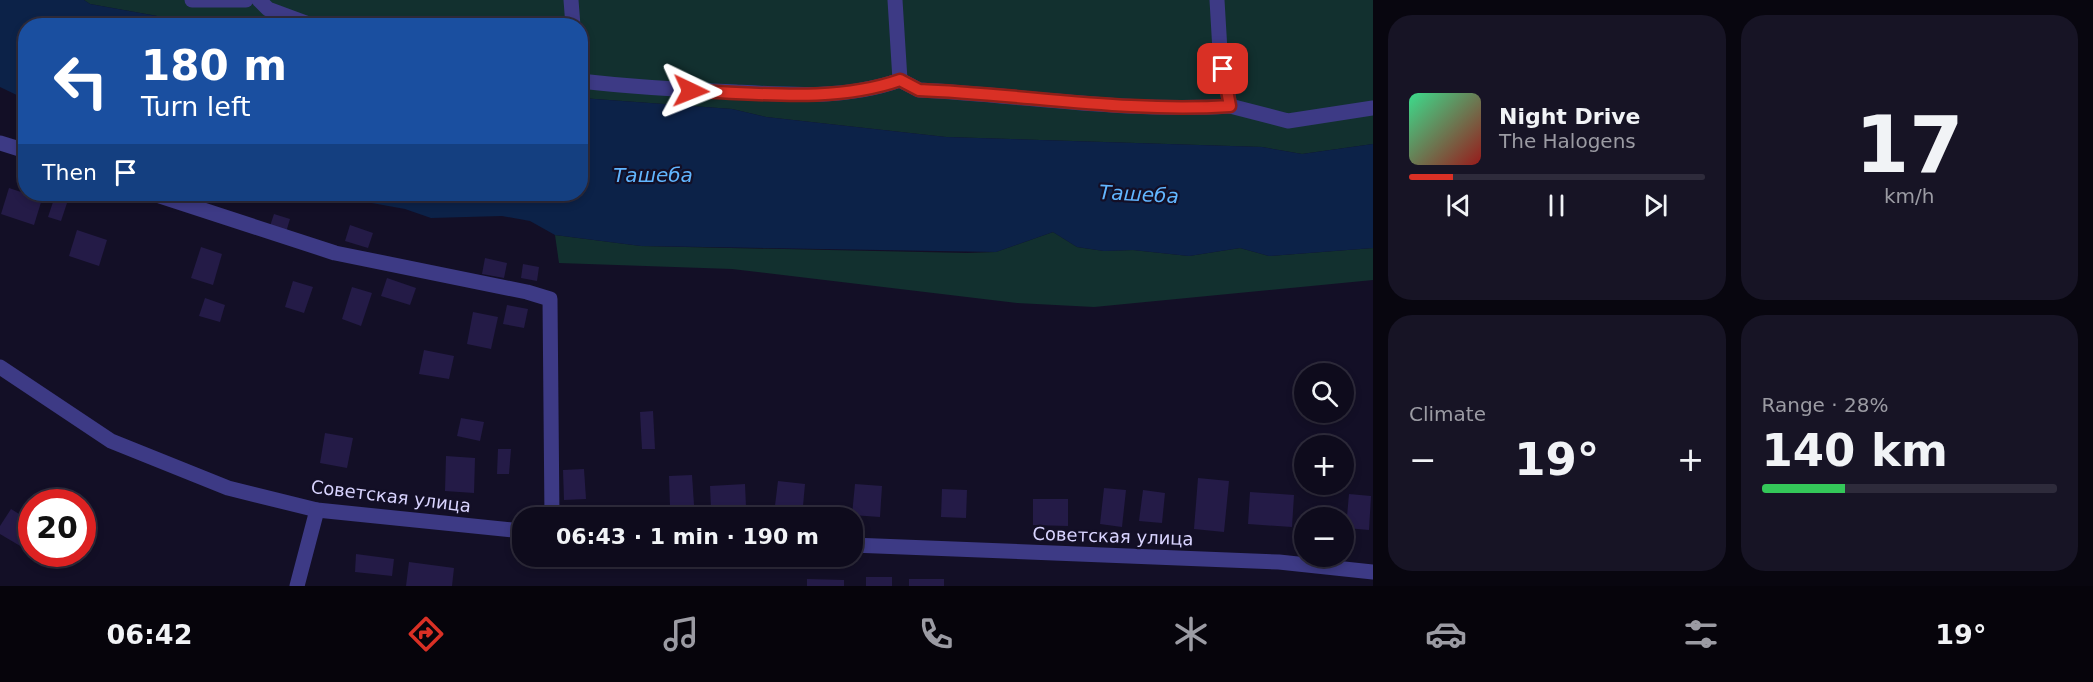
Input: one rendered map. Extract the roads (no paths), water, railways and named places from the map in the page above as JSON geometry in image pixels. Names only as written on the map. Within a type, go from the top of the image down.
[{"type":"street","points":[[192,0],[255,3],[293,18]]},
{"type":"street","points":[[571,0],[572,18]]},
{"type":"street","points":[[895,0],[900,80]]},
{"type":"street","points":[[1217,0],[1220,51],[1230,106]]},
{"type":"street","points":[[588,82],[648,89],[800,95],[878,88],[900,80],[919,90],[1086,104],[1191,108],[1230,106],[1288,121],[1373,108]]},
{"type":"street","points":[[0,143],[18,149]]},
{"type":"street","points":[[175,201],[335,253],[527,292],[550,299],[552,507]]},
{"type":"street","name":"Советская улица","points":[[0,367],[111,441],[228,488],[317,510],[512,530]]},
{"type":"street","points":[[297,586],[317,510]]},
{"type":"street","name":"Советская улица","points":[[863,546],[1279,562],[1373,572]]},
{"type":"water","points":[[0,0],[84,0],[90,4],[168,18],[18,18],[18,96],[0,87]]},
{"type":"water","name":"Ташеба","points":[[588,99],[732,109],[766,117],[946,137],[1262,147],[1302,154],[1373,144],[1373,248],[1269,256],[1240,248],[1189,256],[1133,250],[1104,251],[1077,247],[1053,232],[996,252],[641,246],[555,235],[530,221],[502,216],[431,218],[405,209],[361,201],[588,201]]}]
